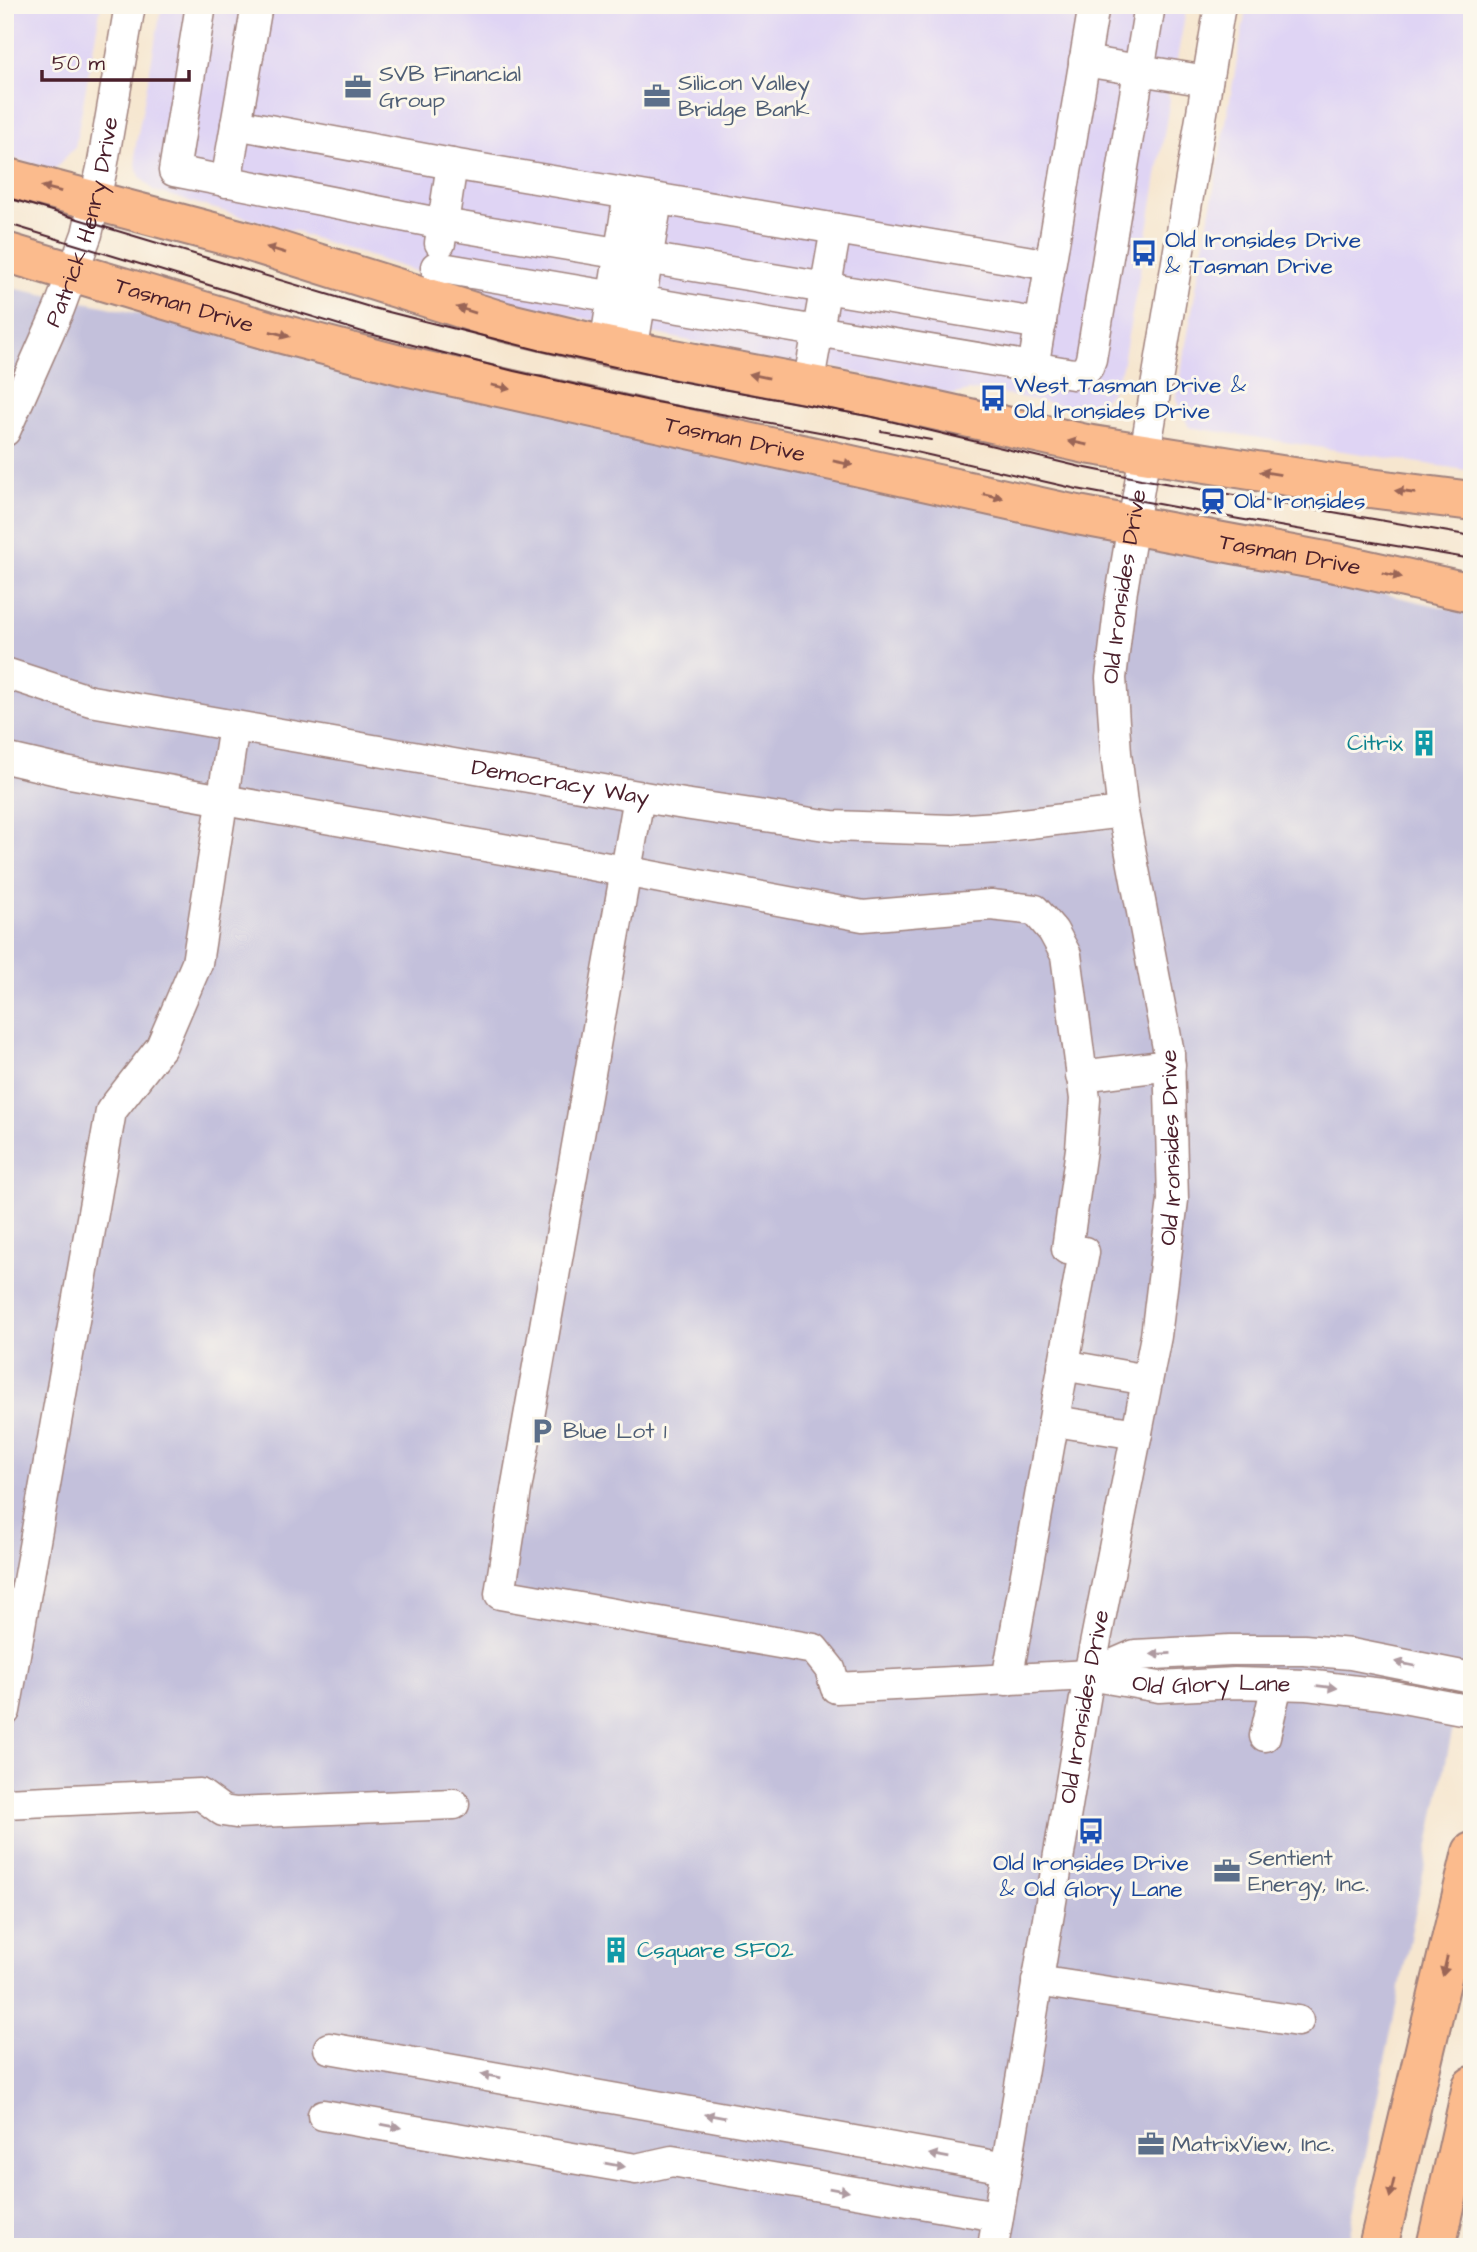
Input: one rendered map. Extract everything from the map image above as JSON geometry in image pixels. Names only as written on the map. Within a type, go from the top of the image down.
[{"type":"main road","points":[[5,177],[247,241],[433,283],[505,322],[618,349],[880,398],[1086,444],[1338,484],[1472,501]]},
{"type":"main road","name":"Tasman Drive","points":[[5,252],[267,330],[375,359],[1133,527],[1346,565],[1472,593]]},
{"type":"main road","points":[[1378,2247],[1472,1852]]},
{"type":"main road","points":[[1436,2247],[1472,2086]]},
{"type":"street","name":"Patrick Henry Drive","points":[[5,431],[33,372],[74,272],[96,200],[130,5]]},
{"type":"street","points":[[201,5],[174,171],[443,224],[1041,324]]},
{"type":"street","points":[[226,182],[257,5]]},
{"type":"street","points":[[1033,368],[1094,5]]},
{"type":"street","points":[[452,164],[433,283],[627,298],[1033,368],[1081,373],[1088,367],[1091,359],[1150,5]]},
{"type":"street","name":"Old Ironsides Drive","points":[[993,2247],[1089,1675],[1156,1336],[1173,1200],[1170,1053],[1123,812],[1111,678],[1117,622],[1220,5]]},
{"type":"street","points":[[1084,61],[1207,81]]},
{"type":"street","points":[[236,124],[452,164],[1050,265]]},
{"type":"street","points":[[618,349],[643,197]]},
{"type":"street","points":[[808,386],[836,229]]},
{"type":"street","name":"Democracy Way","points":[[5,673],[91,701],[639,797],[832,826],[938,830],[997,827],[1123,812]]},
{"type":"street","points":[[5,1711],[111,1111],[162,1047],[197,963],[234,726]]},
{"type":"street","points":[[5,758],[70,773],[863,916],[991,905],[1035,909],[1053,931],[1066,955],[1084,1099],[1081,1149],[1067,1249],[1084,1252],[1007,1680]]},
{"type":"street","points":[[639,797],[516,1490],[500,1594],[814,1649],[830,1669],[836,1688],[1089,1675]]},
{"type":"street","points":[[1082,1076],[1170,1065]]},
{"type":"street","points":[[1063,1365],[1147,1380]]},
{"type":"street","points":[[1055,1420],[1137,1434]]},
{"type":"street","name":"Old Glory Lane","points":[[1089,1675],[1135,1655],[1230,1650],[1304,1650],[1351,1654],[1472,1678]]},
{"type":"street","name":"Old Glory Lane","points":[[1089,1675],[1159,1687],[1235,1683],[1307,1685],[1382,1694],[1472,1711]]},
{"type":"street","points":[[1265,1736],[1277,1684]]},
{"type":"street","points":[[5,1803],[200,1794],[223,1811],[236,1813],[454,1804]]},
{"type":"street","points":[[1037,1981],[1298,2021]]},
{"type":"street","points":[[329,2048],[1006,2168]]},
{"type":"street","points":[[323,2115],[636,2169],[672,2161],[997,2216]]},
{"type":"shaded area","points":[[5,5],[101,5],[75,147],[53,171],[5,156]]},
{"type":"shaded area","points":[[162,5],[1187,5],[1177,59],[1170,66],[1167,92],[1170,99],[1146,241],[1142,240],[1137,265],[1141,266],[1122,367],[1112,390],[1104,399],[1095,406],[1085,408],[983,390],[953,395],[897,379],[889,380],[826,366],[786,364],[517,304],[297,231],[154,191],[137,170],[135,150]]},
{"type":"shaded area","points":[[1247,5],[1472,5],[1472,471],[1189,427],[1176,400]]},
{"type":"shaded area","points":[[5,287],[99,305],[891,481],[1472,614],[1472,1634],[1347,2247],[5,2247]]},
{"type":"tram line","points":[[5,197],[373,308],[542,351],[679,381],[873,417],[1141,479],[1472,536]]},
{"type":"tram line","points":[[5,223],[366,333],[514,371],[650,401],[863,440],[1077,489],[1472,559]]},
{"type":"tram line","points":[[881,431],[931,440]]},
{"type":"place","name":"SVB Financial Group","points":[[358,87]]},
{"type":"place","name":"Silicon Valley Bridge Bank","points":[[657,96]]},
{"type":"place","name":"Old Ironsides Drive & Tasman Drive","points":[[1144,253]]},
{"type":"place","name":"West Tasman Drive & Old Ironsides Drive","points":[[993,398]]},
{"type":"place","name":"Old Ironsides","points":[[1213,501]]},
{"type":"place","name":"Citrix","points":[[1424,743]]},
{"type":"place","name":"Blue Lot 1","points":[[542,1431]]},
{"type":"place","name":"Old Ironsides Drive & Old Glory Lane","points":[[1091,1831]]},
{"type":"place","name":"Sentient Energy, Inc.","points":[[1227,1871]]},
{"type":"place","name":"Csquare SFO2","points":[[616,1950]]},
{"type":"place","name":"MatrixView, Inc.","points":[[1151,2144]]}]
